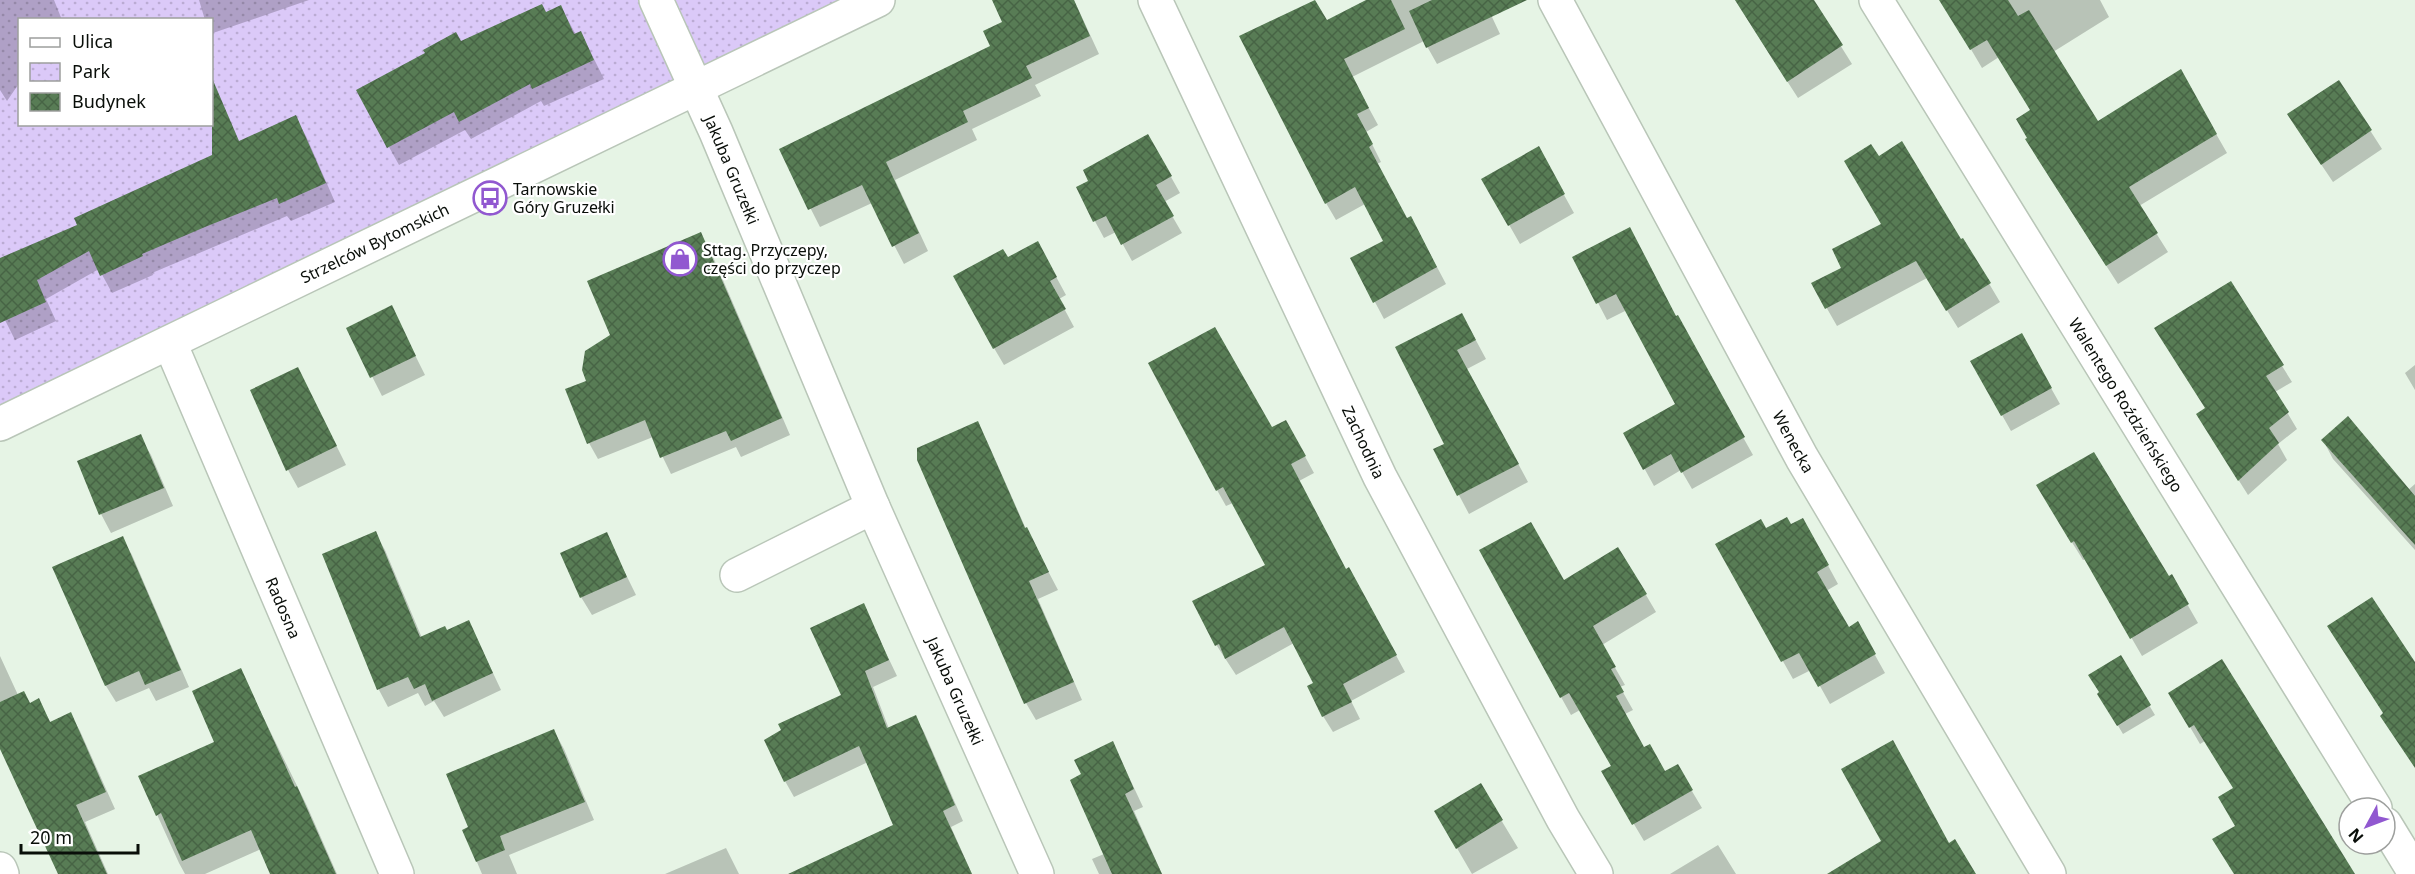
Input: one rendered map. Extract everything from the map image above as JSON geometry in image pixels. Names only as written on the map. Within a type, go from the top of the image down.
[{"type":"street","name":"Jakuba Gruzełki","points":[[657,0],[873,507],[1037,874]]},
{"type":"street","name":"Strzelców Bytomskich","points":[[0,424],[878,0]]},
{"type":"street","name":"Zachodnia","points":[[1155,0],[1380,477],[1563,819],[1596,874]]},
{"type":"street","name":"Wenecka","points":[[1555,0],[1802,458],[2049,874]]},
{"type":"street","name":"Walentego Roździeńskiego","points":[[1876,0],[2368,796]]},
{"type":"street","name":"Radosna","points":[[170,343],[397,874]]},
{"type":"street","points":[[737,575],[873,507]]},
{"type":"street","points":[[2397,844],[2415,873]]},
{"type":"street","points":[[0,869],[2,874]]},
{"type":"green space","points":[[0,0],[865,0],[0,406]]},
{"type":"building","points":[[992,0],[1074,0],[1090,36],[1026,66],[1032,78],[963,111],[968,122],[886,162],[919,233],[892,247],[862,185],[808,210],[779,149],[990,46],[983,31],[1002,22]]},
{"type":"building","points":[[1315,0],[1327,20],[1366,0],[1391,0],[1405,29],[1344,59],[1369,108],[1357,114],[1373,144],[1369,147],[1407,218],[1411,216],[1437,267],[1373,303],[1350,258],[1383,241],[1355,187],[1325,204],[1239,36]]},
{"type":"building","points":[[1432,0],[1527,0],[1426,48],[1409,11]]},
{"type":"building","points":[[1735,0],[1814,0],[1843,45],[1787,82]]},
{"type":"building","points":[[1939,0],[2008,0],[2018,16],[2029,10],[2098,121],[2181,69],[2217,134],[2129,187],[2158,233],[2106,266],[2025,139],[2027,138],[2016,119],[2030,110],[1987,40],[1970,50]]},
{"type":"building","points":[[542,4],[546,12],[561,5],[574,34],[581,31],[594,60],[532,89],[530,84],[459,122],[454,112],[387,148],[356,90],[425,53],[423,50],[456,32],[461,41]]},
{"type":"building","points":[[213,80],[239,141],[296,115],[326,183],[279,204],[277,198],[205,227],[142,254],[143,256],[100,276],[89,251],[37,280],[46,302],[0,323],[0,258],[77,225],[74,218],[212,155]]},
{"type":"building","points":[[2339,80],[2372,130],[2321,165],[2287,114]]},
{"type":"building","points":[[1148,134],[1172,176],[1156,185],[1174,216],[1121,245],[1106,216],[1093,222],[1076,187],[1088,181],[1083,170]]},
{"type":"building","points":[[1902,141],[1961,239],[1963,238],[1991,283],[1946,311],[1916,261],[1825,309],[1811,283],[1841,268],[1832,249],[1881,224],[1844,161],[1871,144],[1879,156]]},
{"type":"building","points":[[1539,146],[1565,194],[1508,226],[1481,179]]},
{"type":"building","points":[[1630,227],[1676,316],[1678,315],[1745,437],[1681,473],[1671,454],[1643,470],[1623,433],[1675,404],[1616,294],[1596,304],[1572,257]]},
{"type":"building","points":[[701,232],[782,418],[731,441],[726,431],[660,458],[645,420],[587,444],[565,389],[586,381],[582,370],[585,351],[610,335],[587,281]]},
{"type":"building","points":[[1038,241],[1057,277],[1050,281],[1066,309],[993,349],[953,276],[1003,249],[1008,257]]},
{"type":"building","points":[[2231,281],[2284,365],[2266,376],[2289,412],[2269,428],[2279,443],[2238,481],[2196,414],[2205,408],[2154,328]]},
{"type":"building","points":[[392,305],[416,356],[370,378],[346,328]]},
{"type":"building","points":[[1462,313],[1476,340],[1457,350],[1519,464],[1457,496],[1433,449],[1444,444],[1395,347]]},
{"type":"building","points":[[1215,327],[1272,427],[1286,420],[1306,456],[1291,464],[1346,569],[1349,567],[1397,655],[1343,684],[1352,702],[1322,717],[1307,686],[1313,683],[1284,627],[1225,659],[1219,644],[1215,646],[1192,601],[1265,565],[1223,487],[1216,491],[1148,363]]},
{"type":"building","points":[[2022,333],[2052,388],[2001,416],[1970,361]]},
{"type":"building","points":[[298,367],[337,446],[286,471],[250,390]]},
{"type":"building","points":[[2348,416],[2415,496],[2415,545],[2321,440]]},
{"type":"building","points":[[978,421],[1025,528],[1027,527],[1049,572],[1029,581],[1074,682],[1024,704],[917,460],[917,448]]},
{"type":"building","points":[[141,434],[164,488],[99,515],[77,461]]},
{"type":"building","points":[[2094,452],[2169,576],[2172,574],[2189,604],[2130,639],[2074,541],[2071,543],[2036,485]]},
{"type":"building","points":[[1787,517],[1791,524],[1803,518],[1829,565],[1817,572],[1849,627],[1858,621],[1876,654],[1818,687],[1799,653],[1781,662],[1715,544],[1761,519],[1766,528]]},
{"type":"building","points":[[1531,522],[1564,580],[1618,547],[1647,594],[1593,626],[1616,667],[1611,669],[1624,692],[1616,696],[1644,747],[1650,744],[1665,771],[1678,764],[1693,790],[1632,825],[1601,771],[1611,766],[1569,693],[1560,698],[1479,550]]},
{"type":"building","points":[[376,531],[420,637],[445,626],[447,630],[469,620],[493,673],[432,701],[425,684],[414,689],[408,677],[377,690],[322,554]]},
{"type":"building","points":[[607,532],[627,577],[580,598],[560,553]]},
{"type":"building","points":[[123,536],[181,670],[145,685],[139,671],[105,686],[52,567]]},
{"type":"building","points":[[2372,597],[2415,662],[2415,768],[2380,716],[2383,713],[2327,626]]},
{"type":"building","points":[[864,603],[889,660],[865,671],[887,728],[916,715],[955,805],[943,811],[972,874],[788,874],[893,825],[859,746],[784,782],[764,740],[781,730],[778,724],[841,695],[810,628]]},
{"type":"building","points":[[2121,655],[2151,705],[2117,726],[2088,675]]},
{"type":"building","points":[[2222,659],[2337,845],[2337,856],[2344,856],[2355,874],[2234,874],[2212,839],[2235,826],[2218,797],[2233,788],[2194,725],[2189,728],[2168,693]]},
{"type":"building","points":[[241,668],[336,874],[270,874],[251,830],[182,861],[161,813],[156,816],[138,776],[214,742],[192,691]]},
{"type":"building","points":[[24,691],[30,703],[39,698],[50,722],[71,712],[106,792],[76,805],[107,874],[58,874],[0,749],[0,702]]},
{"type":"building","points":[[554,729],[585,802],[500,836],[505,850],[476,862],[462,830],[468,827],[446,774]]},
{"type":"building","points":[[1893,740],[1949,843],[1955,839],[1976,874],[1827,874],[1881,841],[1841,769]]},
{"type":"building","points":[[1113,741],[1134,789],[1125,794],[1162,874],[1112,874],[1070,780],[1081,774],[1074,760]]},
{"type":"building","points":[[1481,783],[1503,820],[1456,849],[1434,811]]},
{"type":"place","name":"Tarnowskie Góry Gruzełki","points":[[490,198]]},
{"type":"place","name":"Sttag. Przyczepy, części do przyczep","points":[[680,259]]}]
